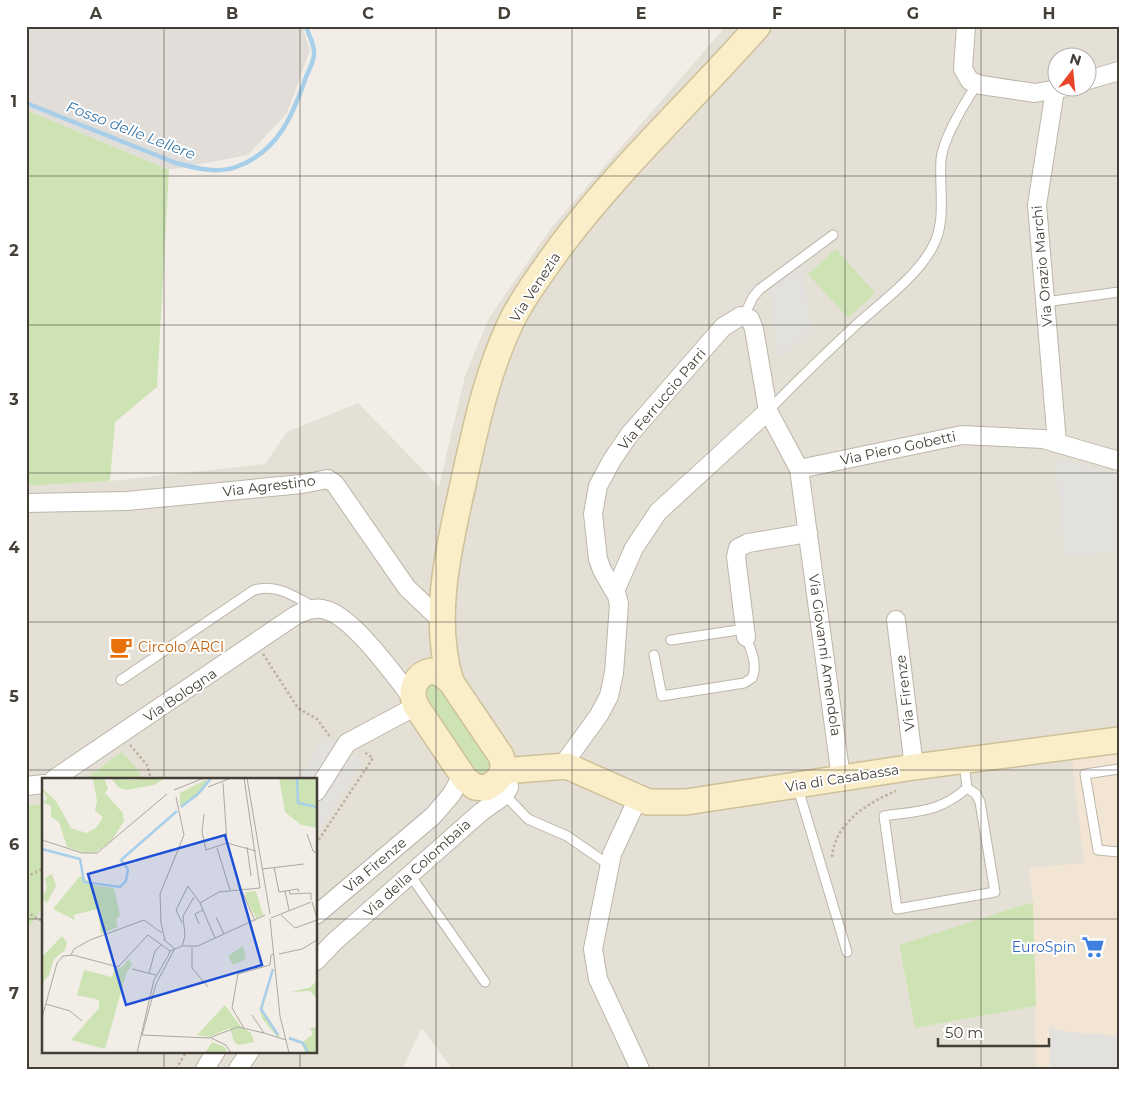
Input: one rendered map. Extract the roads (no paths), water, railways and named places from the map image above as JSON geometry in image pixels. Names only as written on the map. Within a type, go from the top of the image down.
[{"type":"street","name":"Via Venezia","points":[[451,682],[442,633],[451,540],[477,423],[492,366],[513,319],[553,257],[603,194],[758,26]]},
{"type":"street","points":[[966,26],[963,69],[968,79],[977,84],[1035,93],[1048,91]]},
{"type":"street","points":[[1098,77],[1119,70]]},
{"type":"street","name":"Via Orazio Marchi","points":[[1057,98],[1037,199],[1057,443]]},
{"type":"street","points":[[744,316],[752,322],[754,329],[768,411],[799,469]]},
{"type":"street","name":"Via Ferruccio Parri","points":[[615,591],[600,564],[594,529],[594,507],[601,478],[628,435],[726,324],[738,317],[744,316]]},
{"type":"street","points":[[562,766],[602,711],[612,688],[619,609],[615,591],[638,540],[658,512],[768,411]]},
{"type":"street","name":"Via Piero Gobetti","points":[[799,469],[962,435],[1034,438],[1119,461]]},
{"type":"street","name":"Via Giovanni Amendola","points":[[799,469],[841,778]]},
{"type":"street","name":"Via Agrestino","points":[[26,503],[127,501],[302,484],[328,479],[335,484],[407,588],[442,633]]},
{"type":"street","points":[[746,633],[736,557],[738,548],[748,543],[808,533]]},
{"type":"street","points":[[316,608],[329,610],[341,617],[378,654],[414,702],[490,782]]},
{"type":"street","name":"Via Bologna","points":[[56,778],[298,614],[316,608]]},
{"type":"street","name":"Via Firenze","points":[[896,620],[914,767]]},
{"type":"street","name":"Via Venezia","points":[[414,702],[413,686],[424,674],[442,633]]},
{"type":"street","points":[[378,654],[398,668],[424,674],[439,673],[451,682],[501,756],[490,782]]},
{"type":"street","points":[[318,789],[347,743],[414,702]]},
{"type":"street","name":"Via di Casabassa","points":[[638,798],[657,803],[691,802],[914,767],[1119,740]]},
{"type":"street","points":[[490,782],[562,766],[579,770],[638,798],[620,833],[609,864],[594,940],[595,966],[601,985],[640,1069]]},
{"type":"street","name":"Via Firenze","points":[[318,913],[433,816],[451,795],[490,782]]},
{"type":"street","name":"Via della Colombaia","points":[[318,959],[334,942],[481,812],[490,782]]},
{"type":"street","points":[[26,786],[42,784]]},
{"type":"street","points":[[205,1069],[215,1052]]},
{"type":"street","points":[[238,1069],[249,1052]]},
{"type":"lane","points":[[768,411],[820,358],[915,270],[932,249],[940,227],[941,160],[944,147],[962,109],[977,84]]},
{"type":"lane","points":[[744,316],[750,302],[760,289],[833,235]]},
{"type":"lane","points":[[1045,302],[1119,292]]},
{"type":"lane","points":[[120,680],[254,590],[276,589],[316,608]]},
{"type":"lane","points":[[654,655],[662,696],[744,683],[752,678],[754,672],[753,657],[746,633],[671,640]]},
{"type":"lane","points":[[964,760],[967,788]]},
{"type":"lane","points":[[1119,769],[1085,774],[1098,850],[1119,852]]},
{"type":"lane","points":[[490,782],[528,819],[567,836],[609,864]]},
{"type":"lane","points":[[797,785],[846,952]]},
{"type":"lane","points":[[967,788],[976,794],[980,802],[994,892],[897,909],[884,816],[942,806],[952,801],[967,788]]},
{"type":"lane","points":[[410,874],[485,982]]},
{"type":"waterway","name":"Fosso delle Lellere","points":[[26,103],[176,163],[206,170],[229,169],[251,160],[263,152],[282,131],[314,58],[313,45],[306,26]]},
{"type":"place","name":"Circolo ARCI","points":[[121,647]]},
{"type":"place","name":"EuroSpin","points":[[1093,947]]}]
